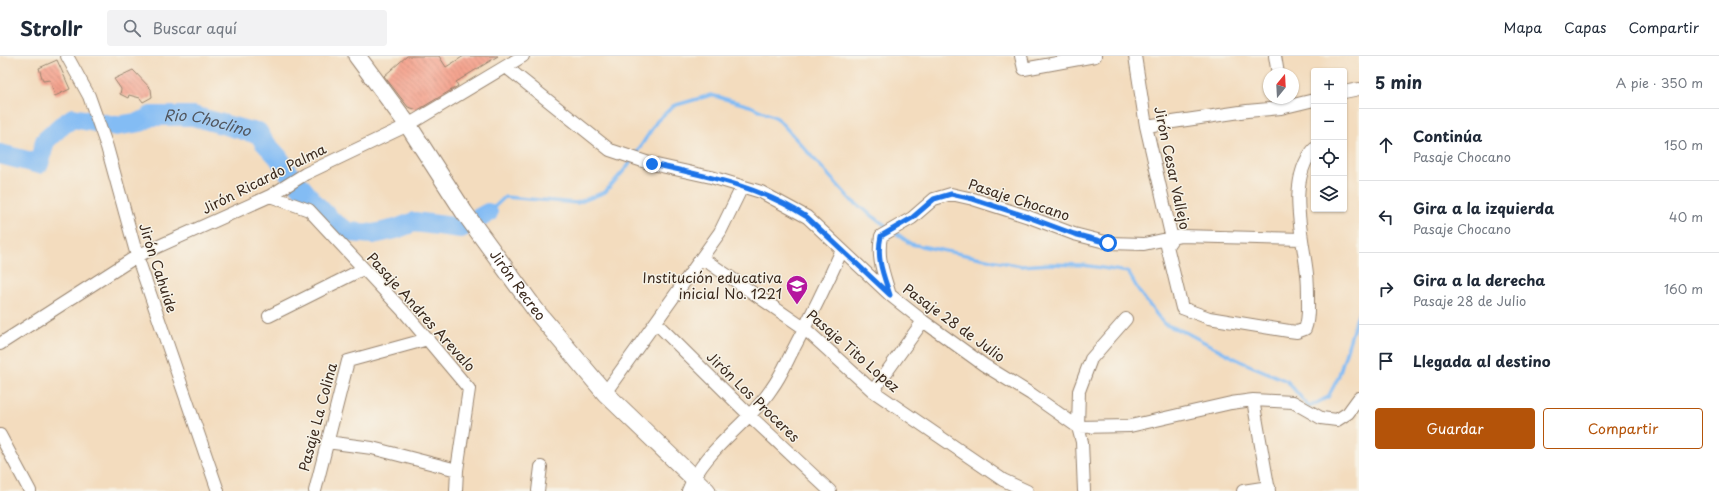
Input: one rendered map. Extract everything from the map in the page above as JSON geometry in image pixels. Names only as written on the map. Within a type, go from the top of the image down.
[{"type":"main road","name":"Jirón Recreo","points":[[357,56],[408,125],[464,212],[537,312],[605,393],[690,485],[707,491]]},
{"type":"street","name":"Jirón Cahuide","points":[[67,56],[89,96],[107,147],[137,256],[218,491]]},
{"type":"street","name":"Jirón Ricardo Palma","points":[[0,344],[137,256],[270,196],[305,174],[408,125],[523,56]]},
{"type":"street","points":[[1021,56],[1024,69],[1095,56]]},
{"type":"street","name":"Jirón Cesar Vallejo","points":[[1135,56],[1146,126],[1155,157],[1172,239],[1167,246],[1182,308],[1209,318],[1289,332],[1297,332],[1305,329],[1308,320],[1307,275],[1302,239]]},
{"type":"street","points":[[1275,56],[1277,68]]},
{"type":"street","name":"Pasaje 28 de Julio","points":[[506,67],[610,150],[652,164],[711,177],[771,196],[797,210],[807,217],[890,295],[923,321],[984,365],[1031,394],[1078,427]]},
{"type":"street","points":[[1347,91],[1359,89]]},
{"type":"street","points":[[1299,101],[1311,100]]},
{"type":"street","points":[[1146,126],[1247,111],[1277,104]]},
{"type":"street","points":[[1302,239],[1298,195],[1304,164],[1311,154]]},
{"type":"street","points":[[605,393],[720,232],[742,187]]},
{"type":"street","name":"Pasaje Chocano","points":[[890,295],[881,266],[878,250],[881,236],[912,218],[934,199],[951,194],[973,199],[1074,234],[1108,243],[1144,244],[1181,236],[1302,239]]},
{"type":"street","name":"Pasaje Andres Arevalo","points":[[270,196],[308,208],[428,339],[469,389],[457,470],[456,491]]},
{"type":"street","points":[[690,485],[709,456],[750,416],[773,388],[842,250]]},
{"type":"street","name":"Pasaje Tito Lopez","points":[[702,258],[804,328],[873,391],[1003,480],[1027,491]]},
{"type":"street","points":[[269,316],[363,269]]},
{"type":"street","points":[[1084,491],[1082,442],[1078,427],[1078,393],[1091,359],[1126,319]]},
{"type":"street","points":[[873,391],[923,321]]},
{"type":"street","name":"Jirón Los Proceres","points":[[656,323],[750,416],[830,491]]},
{"type":"street","name":"Pasaje La Colina","points":[[315,491],[349,361],[428,339]]},
{"type":"street","points":[[1078,427],[1130,426],[1231,403],[1253,400],[1293,402],[1322,418],[1337,420],[1348,413],[1359,398]]},
{"type":"street","points":[[1243,491],[1269,489],[1253,400]]},
{"type":"street","points":[[0,435],[30,491]]},
{"type":"street","points":[[327,442],[372,448],[457,470]]},
{"type":"street","points":[[538,491],[541,467]]},
{"type":"building","points":[[407,56],[439,56],[446,67],[464,56],[498,56],[456,82],[458,86],[418,110],[408,107],[384,76]]},
{"type":"building","points":[[57,60],[70,89],[55,96],[50,80],[43,81],[39,68]]},
{"type":"building","points":[[133,70],[151,89],[152,97],[143,102],[140,98],[129,95],[128,98],[120,94],[121,89],[114,79]]},
{"type":"waterway","points":[[488,213],[505,197],[577,203],[605,192],[628,166],[657,121],[673,106],[711,95],[750,106],[777,118],[852,201],[911,244],[1021,266],[1050,264],[1083,265],[1128,272],[1140,293],[1164,324],[1187,333],[1242,362],[1287,381],[1309,407],[1328,397],[1338,378],[1359,311]]},
{"type":"waterway","name":"Rio Choclino","points":[[0,154],[39,164],[45,141],[61,126],[73,118],[116,126],[141,122],[151,116],[193,116],[251,132],[258,132],[264,142],[278,157],[288,172],[315,204],[334,223],[349,232],[373,234],[396,229],[414,222],[461,228],[488,213]]},
{"type":"place","name":"Institución educativa inicial No. 1221","points":[[797,306]]},
{"type":"route","points":[[652,164],[711,177],[761,192],[797,210],[807,217],[890,295],[881,266],[878,250],[881,236],[912,218],[934,199],[951,194],[973,199],[1074,234],[1108,243]]}]
